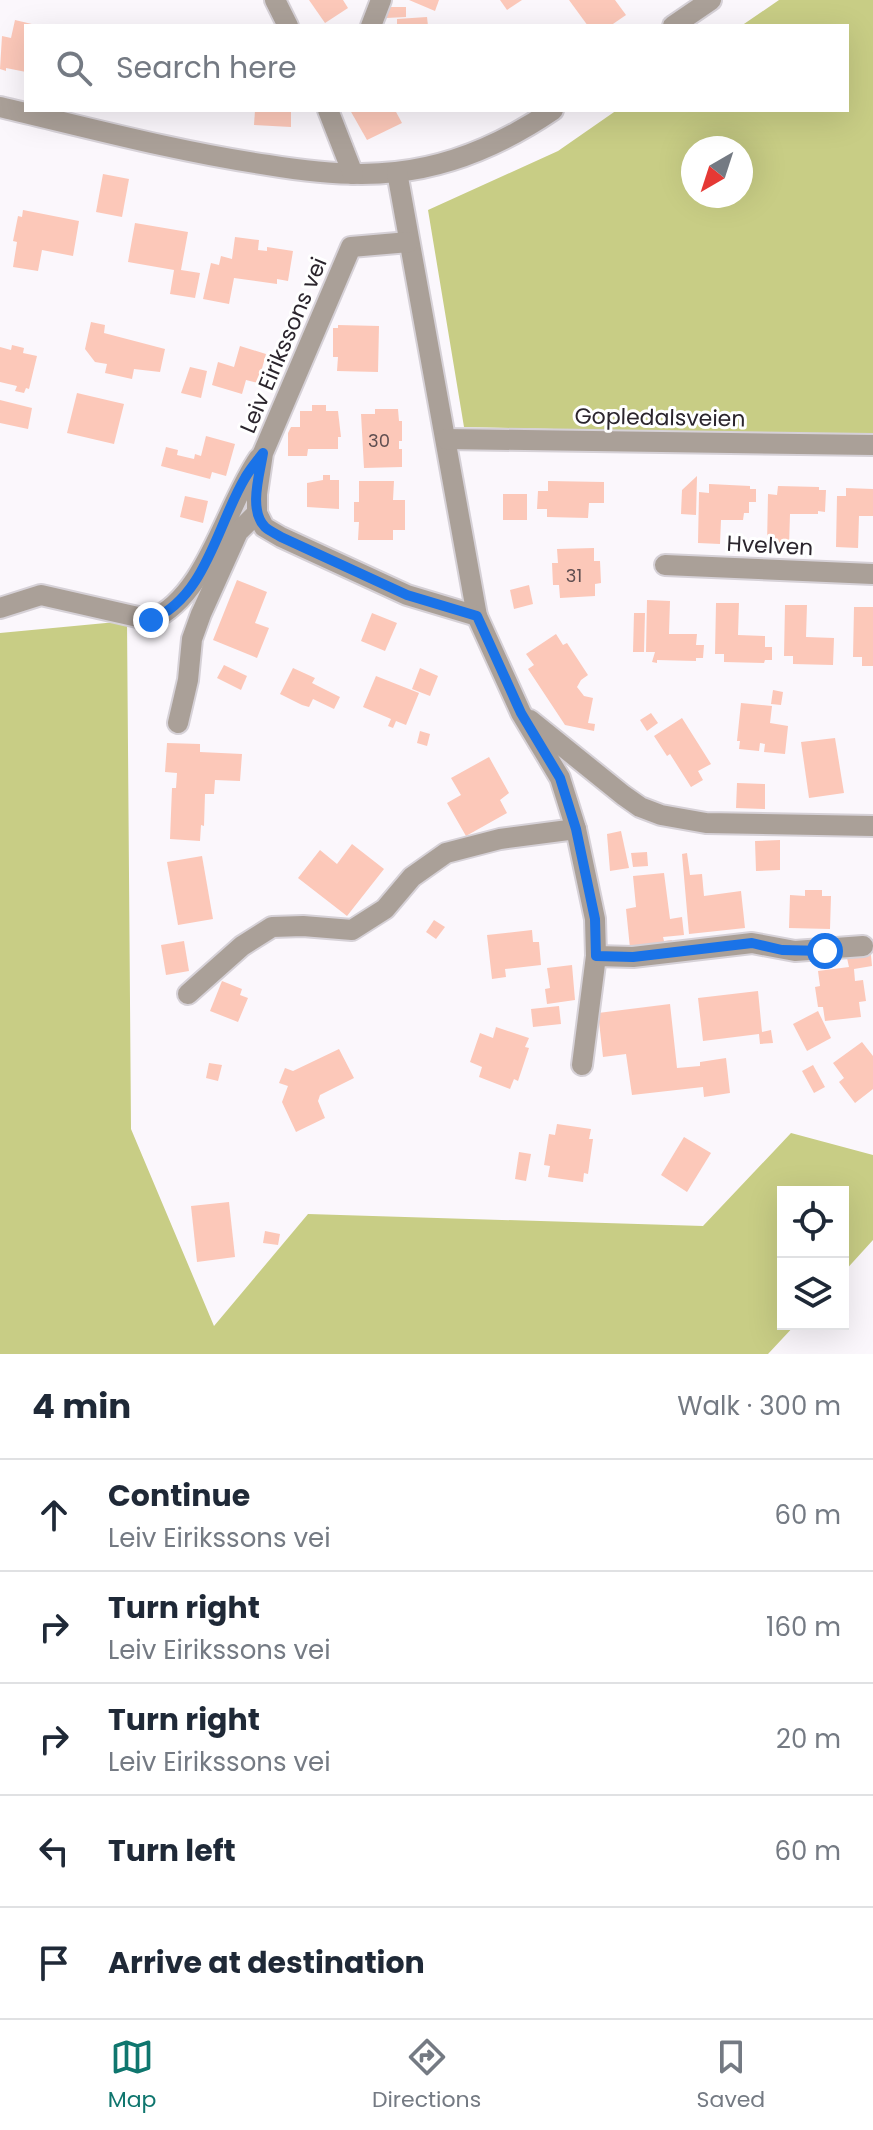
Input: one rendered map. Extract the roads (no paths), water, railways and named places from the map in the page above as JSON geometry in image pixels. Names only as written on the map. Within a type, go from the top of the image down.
[{"type":"street","points":[[275,0],[287,24]]},
{"type":"street","points":[[372,24],[381,0]]},
{"type":"street","points":[[676,24],[711,0]]},
{"type":"street","points":[[0,107],[219,158],[298,170],[353,174],[397,172],[458,159],[506,138],[550,112]]},
{"type":"street","points":[[333,114],[353,174]]},
{"type":"street","points":[[397,172],[477,616],[521,713],[560,778],[576,829],[595,919],[596,956],[582,1065]]},
{"type":"street","name":"Leiv Eirikssons vei","points":[[257,513],[263,453],[351,247],[409,242]]},
{"type":"street","name":"Gopledalsveien","points":[[446,439],[873,445]]},
{"type":"street","points":[[0,608],[41,595],[151,620],[167,613],[200,572],[244,479],[263,453]]},
{"type":"street","points":[[178,723],[188,680],[192,639],[201,614],[238,532],[257,513],[264,527],[281,537],[407,595],[477,616]]},
{"type":"street","name":"Hvelven","points":[[665,565],[873,574]]},
{"type":"street","points":[[521,713],[623,795],[640,807],[661,815],[706,823],[873,826]]},
{"type":"street","points":[[188,994],[242,946],[272,927],[352,930],[385,909],[412,877],[446,853],[500,839],[576,829]]},
{"type":"street","points":[[596,956],[633,957],[752,943],[795,951],[863,946]]}]
